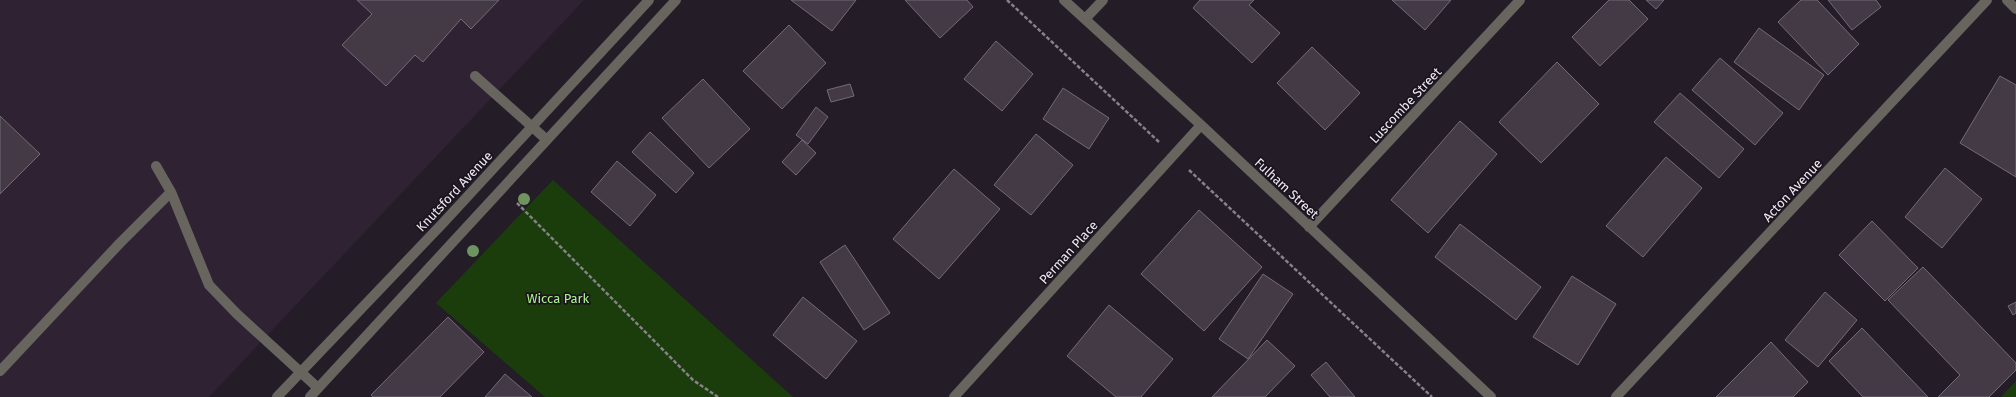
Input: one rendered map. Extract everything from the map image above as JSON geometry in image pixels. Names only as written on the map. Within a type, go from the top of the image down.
[{"type":"street","name":"Knutsford Avenue","points":[[277,397],[443,223],[649,0]]},
{"type":"street","points":[[310,397],[676,0]]},
{"type":"street","name":"Fulham Street","points":[[1064,0],[1201,125],[1491,397]]},
{"type":"street","points":[[1085,19],[1103,0]]},
{"type":"street","name":"Luscombe Street","points":[[1309,227],[1520,0]]},
{"type":"street","name":"Acton Avenue","points":[[1616,397],[1988,0]]},
{"type":"street","points":[[2007,0],[2016,9]]},
{"type":"street","points":[[475,76],[547,140]]},
{"type":"street","name":"Perman Place","points":[[954,397],[1201,125]]},
{"type":"street","points":[[156,166],[171,192],[210,285],[237,314],[299,373],[318,388]]},
{"type":"street","points":[[0,371],[171,192]]},
{"type":"path","points":[[1007,0],[1432,397]]},
{"type":"path","points":[[502,188],[693,380],[718,397]]},
{"type":"shaded area","points":[[0,0],[584,0],[209,397],[0,397]]},
{"type":"green space","name":"Wicca Park","points":[[553,180],[793,397],[545,397],[436,303]]},
{"type":"green space","points":[[2016,381],[2016,397],[2001,397]]},
{"type":"building","points":[[357,0],[499,0],[471,29],[461,19],[423,62],[415,55],[386,86],[342,45],[372,14]]},
{"type":"building","points":[[791,0],[856,0],[832,31]]},
{"type":"building","points":[[905,0],[967,0],[973,7],[940,38]]},
{"type":"building","points":[[1200,0],[1254,0],[1249,5],[1280,33],[1252,63],[1193,8]]},
{"type":"building","points":[[1392,0],[1451,0],[1425,30]]},
{"type":"building","points":[[1609,0],[1629,0],[1648,19],[1600,66],[1572,37]]},
{"type":"building","points":[[1646,0],[1664,0],[1656,9]]},
{"type":"building","points":[[1801,0],[1817,0],[1859,44],[1828,75],[1778,22]]},
{"type":"building","points":[[1828,0],[1876,0],[1881,7],[1852,30]]},
{"type":"building","points":[[789,25],[826,63],[782,109],[743,71]]},
{"type":"building","points":[[1759,28],[1824,75],[1799,110],[1734,62]]},
{"type":"building","points":[[996,41],[1033,74],[1002,111],[964,79]]},
{"type":"building","points":[[1312,47],[1360,93],[1325,130],[1277,83]]},
{"type":"building","points":[[1720,58],[1783,113],[1755,145],[1692,90]]},
{"type":"building","points":[[1557,62],[1599,104],[1541,163],[1499,122]]},
{"type":"building","points":[[2000,76],[2016,85],[2016,177],[1960,143]]},
{"type":"building","points":[[703,79],[750,129],[709,168],[662,118]]},
{"type":"building","points":[[850,84],[854,96],[831,102],[827,90]]},
{"type":"building","points":[[1063,88],[1109,118],[1089,149],[1043,119]]},
{"type":"building","points":[[1680,93],[1744,149],[1719,178],[1654,122]]},
{"type":"building","points":[[816,107],[828,117],[808,144],[796,135]]},
{"type":"building","points":[[0,116],[40,154],[0,194]]},
{"type":"building","points":[[1460,121],[1497,154],[1428,233],[1391,200]]},
{"type":"building","points":[[650,132],[694,173],[676,193],[632,152]]},
{"type":"building","points":[[1036,134],[1073,165],[1031,215],[994,185]]},
{"type":"building","points":[[802,140],[816,153],[796,175],[782,162]]},
{"type":"building","points":[[1666,157],[1702,188],[1643,257],[1606,226]]},
{"type":"building","points":[[617,161],[656,195],[630,226],[591,192]]},
{"type":"building","points":[[1945,168],[1982,199],[1942,248],[1905,217]]},
{"type":"building","points":[[954,169],[1000,209],[939,279],[893,239]]},
{"type":"building","points":[[1199,210],[1262,267],[1204,331],[1141,274]]},
{"type":"building","points":[[1872,221],[1918,268],[1885,301],[1839,255]]},
{"type":"building","points":[[1460,224],[1541,287],[1516,320],[1435,257]]},
{"type":"building","points":[[845,245],[890,313],[864,330],[820,262]]},
{"type":"building","points":[[1923,267],[2016,363],[2016,370],[1989,397],[1938,397],[1960,375],[1888,300]]},
{"type":"building","points":[[1263,274],[1293,294],[1248,359],[1219,339]]},
{"type":"building","points":[[1572,276],[1616,304],[1578,365],[1533,337]]},
{"type":"building","points":[[1825,292],[1857,320],[1818,367],[1785,340]]},
{"type":"building","points":[[803,297],[857,341],[826,379],[773,335]]},
{"type":"building","points":[[2016,302],[2016,313],[2013,315],[2008,306]]},
{"type":"building","points":[[1109,305],[1173,359],[1141,397],[1116,397],[1067,356]]},
{"type":"building","points":[[448,317],[484,352],[440,397],[373,397],[371,395]]},
{"type":"building","points":[[1862,328],[1928,397],[1863,397],[1829,361]]},
{"type":"building","points":[[1267,340],[1295,366],[1265,397],[1212,397]]},
{"type":"building","points":[[1771,342],[1808,382],[1793,397],[1716,397]]},
{"type":"building","points":[[1326,362],[1355,397],[1330,397],[1311,375]]},
{"type":"building","points":[[505,374],[532,397],[485,397]]}]
